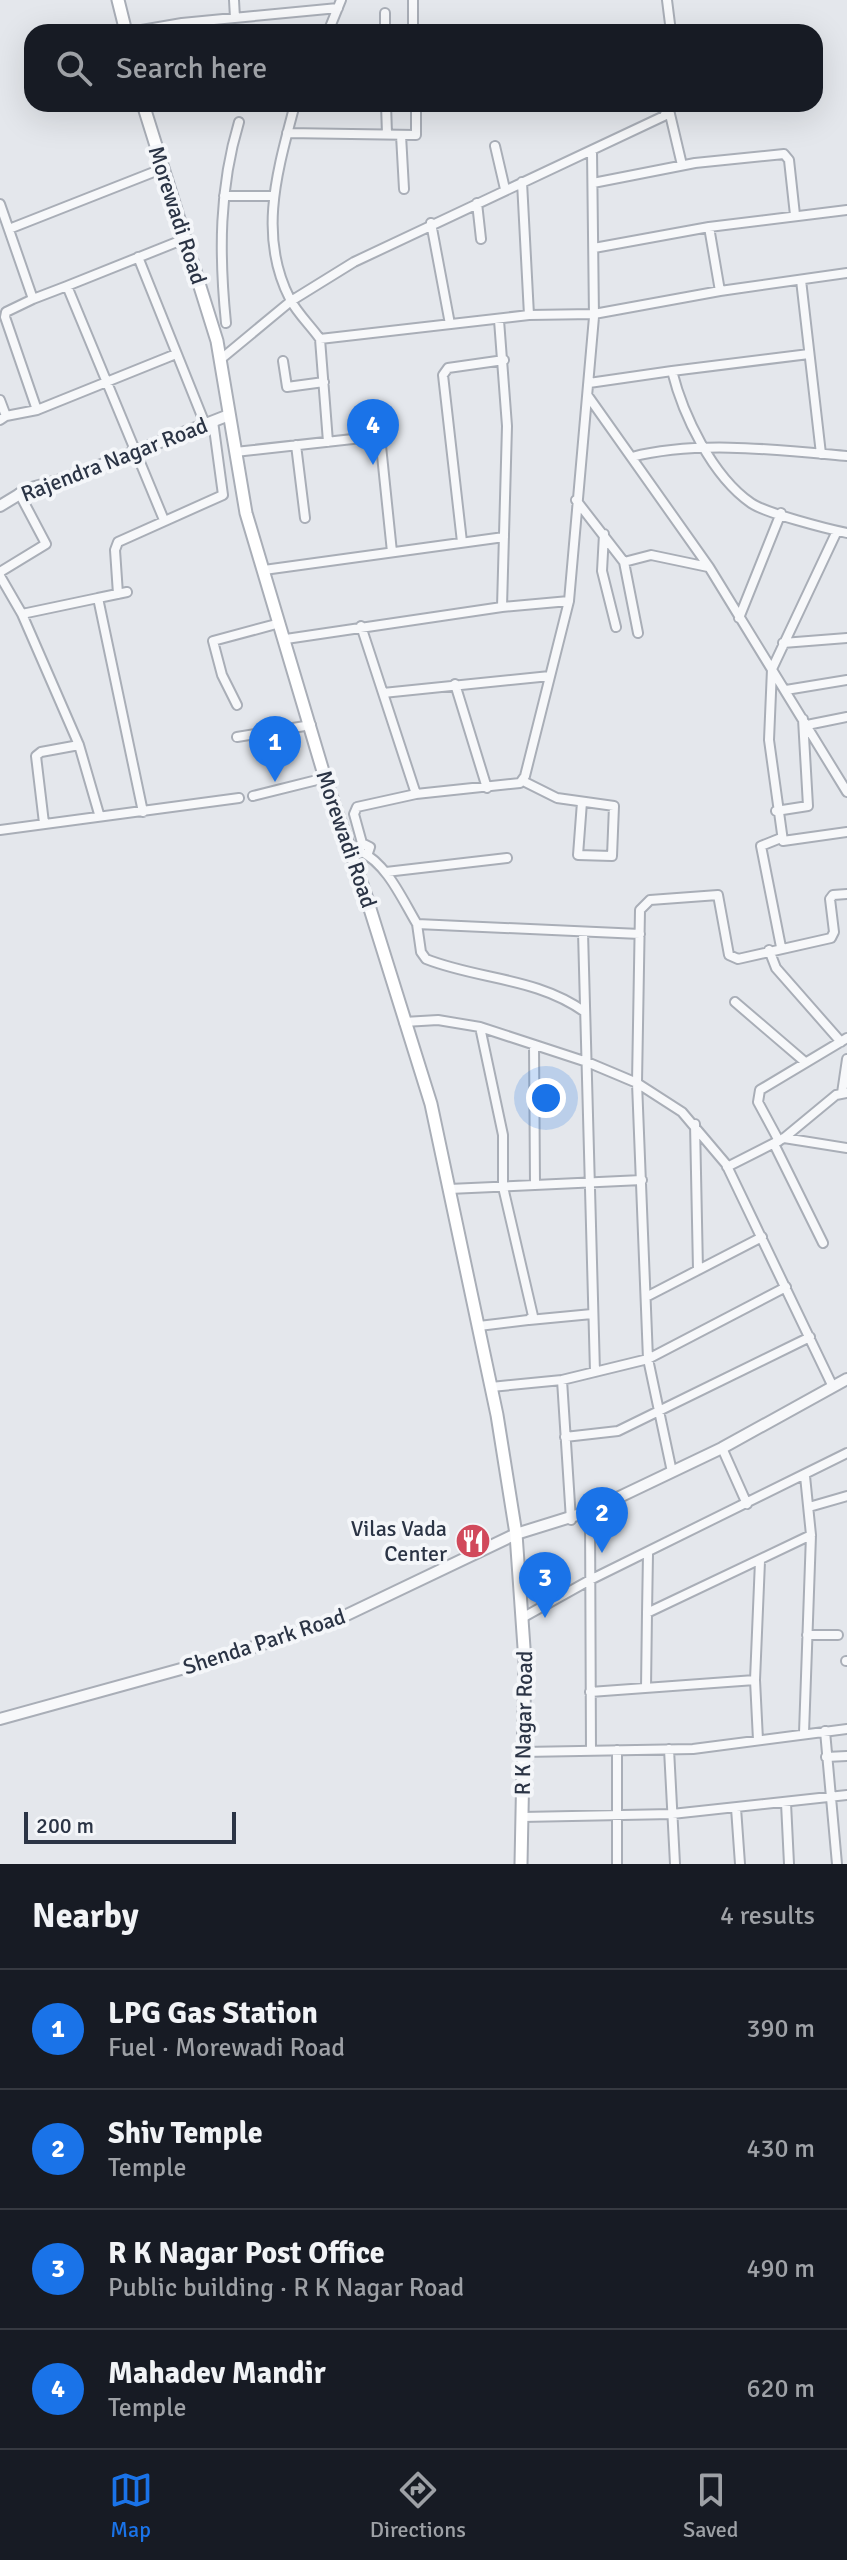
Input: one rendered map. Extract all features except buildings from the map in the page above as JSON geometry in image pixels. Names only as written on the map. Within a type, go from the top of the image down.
[{"type":"main road","points":[[118,0],[126,24]]},
{"type":"main road","name":"Morewadi Road","points":[[146,112],[187,238],[221,359],[246,513],[281,622],[325,778],[361,850],[373,919],[431,1104],[479,1326],[516,1534]]},
{"type":"main road","name":"R K Nagar Road","points":[[516,1534],[522,1618],[521,1864]]},
{"type":"street","points":[[234,0],[235,18]]},
{"type":"street","points":[[413,0],[413,24]]},
{"type":"street","points":[[667,0],[670,24]]},
{"type":"street","points":[[189,24],[340,4]]},
{"type":"street","points":[[331,24],[340,4]]},
{"type":"street","points":[[385,13],[385,24]]},
{"type":"street","points":[[293,112],[273,196],[274,256],[291,301],[320,339],[328,442]]},
{"type":"street","points":[[386,112],[387,134]]},
{"type":"street","points":[[287,133],[418,133],[417,112]]},
{"type":"street","points":[[221,359],[291,301],[354,262],[431,223],[592,151],[667,112]]},
{"type":"street","points":[[671,112],[682,165]]},
{"type":"street","points":[[226,323],[219,251],[224,196],[239,122]]},
{"type":"street","points":[[401,135],[404,189]]},
{"type":"street","points":[[495,146],[505,189]]},
{"type":"street","points":[[523,781],[569,601],[594,314],[592,151]]},
{"type":"street","points":[[593,183],[682,165],[784,154],[789,160],[795,215]]},
{"type":"street","points":[[9,229],[164,168]]},
{"type":"street","points":[[522,182],[529,315]]},
{"type":"street","points":[[224,196],[273,196]]},
{"type":"street","points":[[477,203],[481,239]]},
{"type":"street","points":[[0,204],[33,299]]},
{"type":"street","points":[[594,248],[709,227],[847,210]]},
{"type":"street","points":[[431,223],[450,324]]},
{"type":"street","points":[[709,227],[720,291]]},
{"type":"street","points":[[37,410],[5,317],[6,312],[187,238]]},
{"type":"street","points":[[22,614],[123,593],[116,545],[223,495],[209,422],[176,354],[138,257]]},
{"type":"street","points":[[320,339],[529,315],[594,314],[720,291],[847,274]]},
{"type":"street","points":[[801,280],[821,454]]},
{"type":"street","points":[[67,286],[164,520]]},
{"type":"street","points":[[499,320],[507,426],[502,607]]},
{"type":"street","points":[[0,400],[3,418],[37,410],[176,354]]},
{"type":"street","points":[[589,383],[809,354]]},
{"type":"street","points":[[462,542],[443,375],[448,368],[504,360]]},
{"type":"street","points":[[283,361],[287,387],[324,382]]},
{"type":"street","points":[[672,371],[682,411],[726,479],[753,505],[847,533]]},
{"type":"street","points":[[588,395],[709,567],[847,792]]},
{"type":"street","name":"Rajendra Nagar Road","points":[[0,506],[19,493],[138,452],[229,415]]},
{"type":"street","points":[[235,452],[380,436],[392,552]]},
{"type":"street","points":[[296,445],[305,518]]},
{"type":"street","points":[[632,457],[657,451],[707,449],[847,456]]},
{"type":"street","points":[[19,493],[47,541],[0,574],[22,614],[79,745],[99,814]]},
{"type":"street","points":[[576,500],[624,562],[638,633]]},
{"type":"street","points":[[739,618],[781,513]]},
{"type":"street","points":[[837,531],[772,669],[769,740],[781,838],[786,841],[847,832]]},
{"type":"street","points":[[604,533],[602,571],[616,627]]},
{"type":"street","points":[[264,570],[504,537]]},
{"type":"street","points":[[624,562],[651,555],[709,567]]},
{"type":"street","points":[[98,598],[143,812]]},
{"type":"street","points":[[286,639],[502,607],[569,601]]},
{"type":"street","points":[[237,705],[222,675],[213,641],[281,622]]},
{"type":"street","points":[[361,626],[416,794]]},
{"type":"street","points":[[783,643],[847,638]]},
{"type":"street","points":[[383,693],[550,676]]},
{"type":"street","points":[[786,690],[847,680]]},
{"type":"street","points":[[455,684],[487,788]]},
{"type":"street","points":[[805,721],[847,717]]},
{"type":"street","points":[[776,811],[808,806],[805,721]]},
{"type":"street","points":[[237,737],[311,725]]},
{"type":"street","points":[[44,823],[36,756],[41,752],[79,745]]},
{"type":"street","points":[[836,772],[847,771]]},
{"type":"street","points":[[253,796],[325,778]]},
{"type":"street","points":[[582,802],[578,855],[612,856],[614,806],[557,798],[523,781],[487,788],[416,794],[357,807],[354,814],[361,850],[386,872],[403,900],[417,924],[421,952],[426,959],[518,980],[565,998],[585,1012]]},
{"type":"street","points":[[0,830],[99,814],[143,812],[239,798]]},
{"type":"street","points":[[781,838],[761,846],[781,947]]},
{"type":"street","points":[[386,872],[507,858]]},
{"type":"street","points":[[672,1472],[648,1359],[637,1083],[640,910],[650,900],[715,893],[719,898],[731,958],[831,938],[834,932],[830,899],[833,895],[847,894]]},
{"type":"street","points":[[417,924],[640,934]]},
{"type":"street","points":[[583,932],[595,1372]]},
{"type":"street","points":[[769,950],[776,968],[844,1040],[766,1085],[758,1094],[758,1102],[779,1141],[823,1243]]},
{"type":"street","points":[[735,1002],[805,1062]]},
{"type":"street","points":[[404,1022],[438,1020],[480,1027],[587,1062],[659,1095],[695,1124],[727,1167],[833,1387]]},
{"type":"street","points":[[480,1027],[503,1135],[503,1187],[532,1309],[533,1316],[528,1320]]},
{"type":"street","points":[[534,1045],[535,1185]]},
{"type":"street","points":[[727,1167],[779,1141],[844,1093],[847,1059]]},
{"type":"street","points":[[695,1124],[698,1270]]},
{"type":"street","points":[[779,1141],[847,1148]]},
{"type":"street","points":[[449,1189],[642,1180]]},
{"type":"street","points":[[646,1297],[762,1237]]},
{"type":"street","points":[[491,1387],[562,1380],[648,1359],[786,1287]]},
{"type":"street","points":[[479,1326],[592,1314]]},
{"type":"street","points":[[565,1437],[618,1431],[810,1337]]},
{"type":"street","name":"Shenda Park Road","points":[[0,1719],[210,1661],[334,1621],[516,1534],[571,1520],[722,1448],[847,1379]]},
{"type":"street","points":[[562,1380],[571,1520]]},
{"type":"street","points":[[722,1448],[747,1504]]},
{"type":"street","points":[[522,1618],[590,1580],[847,1453]]},
{"type":"street","points":[[804,1733],[811,1535],[805,1476]]},
{"type":"street","points":[[809,1507],[847,1496]]},
{"type":"street","points":[[590,1511],[591,1751]]},
{"type":"street","points":[[647,1613],[811,1535]]},
{"type":"street","points":[[646,1688],[648,1554]]},
{"type":"street","points":[[758,1740],[755,1680],[760,1561]]},
{"type":"street","points":[[807,1635],[838,1635]]},
{"type":"street","points":[[590,1692],[755,1680]]},
{"type":"street","points":[[523,1752],[669,1749],[847,1729]]},
{"type":"street","points":[[825,1731],[837,1864]]},
{"type":"street","points":[[669,1749],[675,1864]]},
{"type":"street","points":[[617,1750],[617,1864]]},
{"type":"street","points":[[826,1757],[847,1756]]},
{"type":"street","points":[[522,1817],[672,1814],[847,1795]]},
{"type":"street","points":[[786,1803],[789,1864]]},
{"type":"street","points":[[736,1808],[740,1864]]},
{"type":"place","name":"Mahadev Mandir","points":[[373,465]]},
{"type":"place","name":"LPG Gas Station","points":[[275,782]]},
{"type":"place","name":"Vilas Vada Center","points":[[473,1541]]},
{"type":"place","name":"Shiv Temple","points":[[602,1553]]},
{"type":"place","name":"R K Nagar Post Office","points":[[545,1618]]}]
